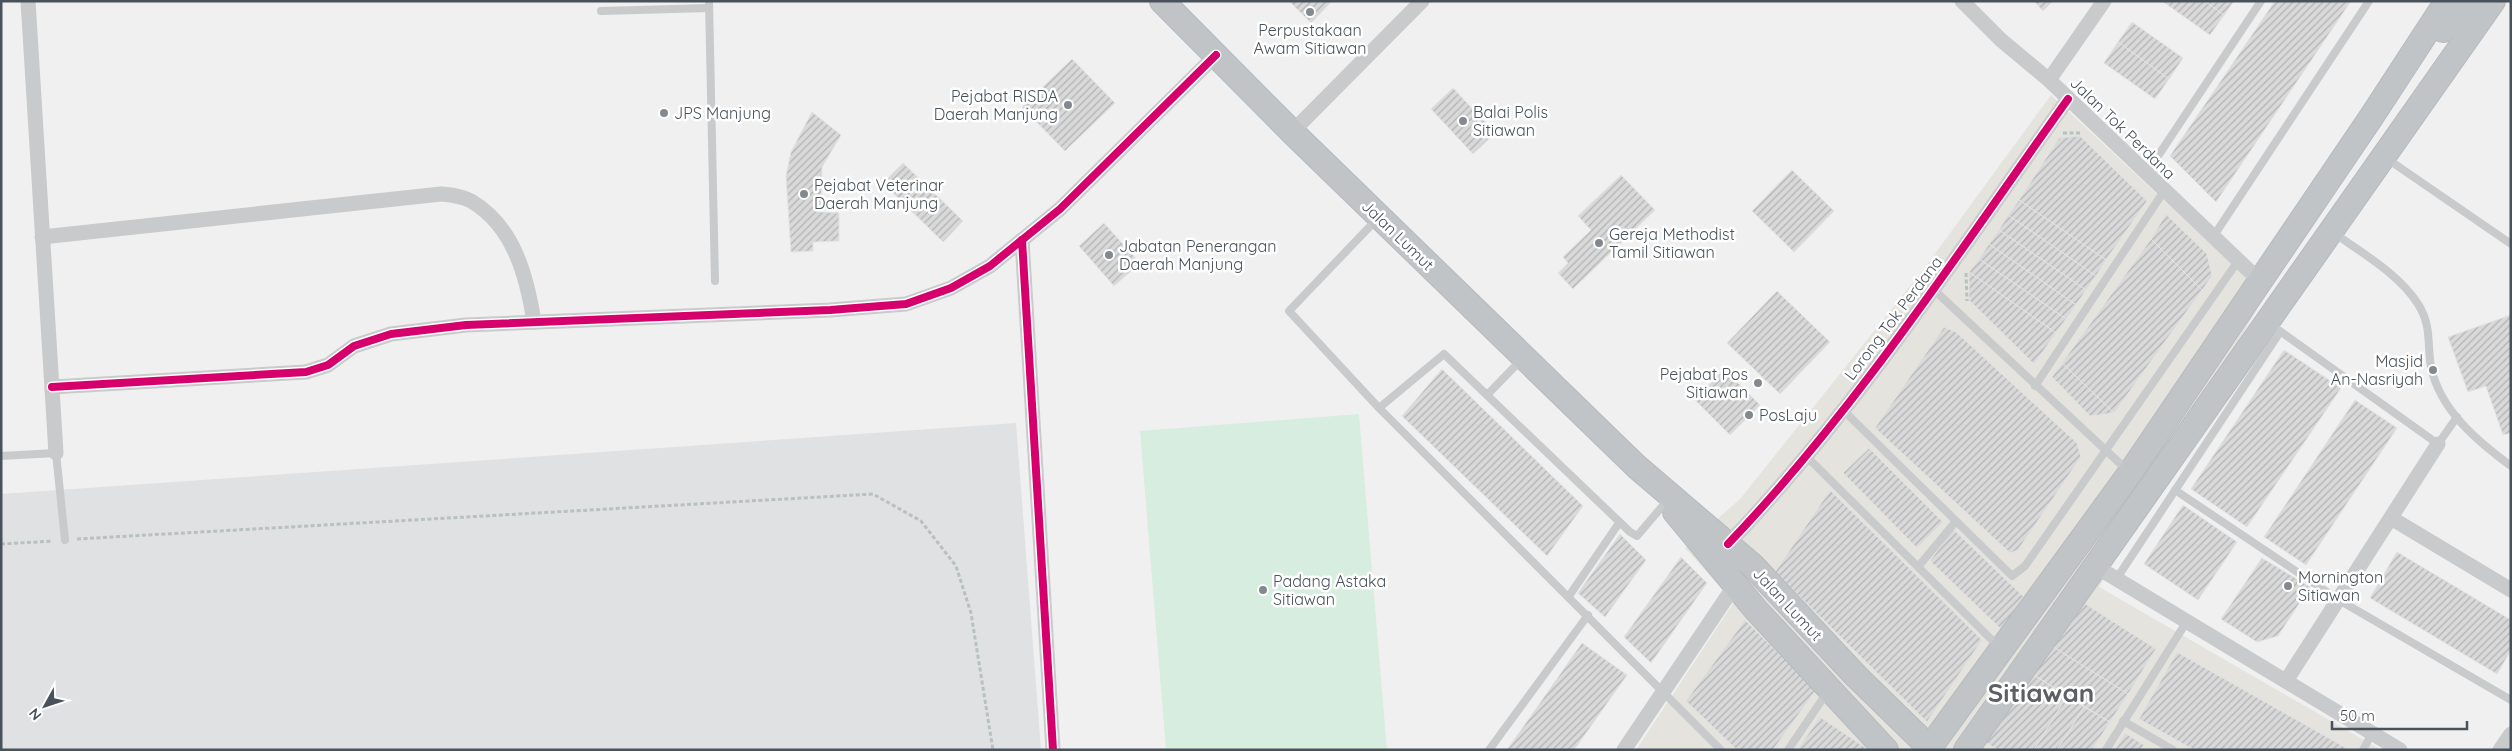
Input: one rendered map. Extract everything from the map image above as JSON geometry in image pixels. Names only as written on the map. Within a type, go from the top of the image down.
[{"type":"highway","name":"Jalan Lumut","points":[[1162,1],[1292,132],[1637,466],[1753,566],[1856,676],[1930,749]]},
{"type":"highway","points":[[1930,749],[2130,472],[2372,116],[2447,1]]},
{"type":"highway","points":[[2372,116],[2467,1]]},
{"type":"highway","points":[[1966,750],[2095,566],[2273,327],[2333,232],[2493,1]]},
{"type":"highway","name":"Jalan Lumut","points":[[1637,466],[1735,585],[1886,750]]},
{"type":"street","points":[[28,1],[56,453]]},
{"type":"street","points":[[1292,132],[1422,1]]},
{"type":"street","name":"Jalan Tok Perdana","points":[[1962,1],[2001,40],[2050,80],[2146,174],[2260,281]]},
{"type":"street","points":[[2050,80],[2104,1]]},
{"type":"street","points":[[52,387],[306,372],[328,365],[354,346],[391,334],[466,325],[830,310],[906,304],[951,288],[990,266],[1060,209],[1216,55]]},
{"type":"street","name":"Lorong Tok Perdana","points":[[1728,544],[1779,490],[1842,409],[1933,289],[2068,99]]},
{"type":"street","points":[[42,237],[441,194],[460,196],[471,201],[482,210],[508,237],[527,282],[534,322]]},
{"type":"street","points":[[1022,240],[1053,750]]},
{"type":"street","points":[[2286,681],[2438,444]]},
{"type":"street","points":[[2391,518],[2511,590]]},
{"type":"street","points":[[2095,566],[2400,750]]},
{"type":"street","points":[[1624,750],[1735,585]]},
{"type":"street","points":[[2500,750],[2511,734]]},
{"type":"lane","points":[[2146,174],[2261,1]]},
{"type":"lane","points":[[2212,237],[2369,1]]},
{"type":"lane","points":[[601,11],[709,5],[715,281]]},
{"type":"lane","points":[[2384,157],[2511,244]]},
{"type":"lane","points":[[2035,386],[2164,191]]},
{"type":"lane","points":[[1380,216],[1289,311],[1380,408],[1721,750]]},
{"type":"lane","points":[[2333,232],[2393,276],[2417,303],[2425,318],[2430,335],[2431,366],[2437,384],[2468,431],[2511,466]]},
{"type":"lane","points":[[1842,409],[2012,576],[2024,566],[2238,261]]},
{"type":"lane","points":[[1933,289],[2035,386],[2130,472]]},
{"type":"lane","points":[[2117,578],[2175,490],[2273,327],[2438,444],[2457,417]]},
{"type":"lane","points":[[1380,408],[1444,354],[1619,523],[1637,536],[1666,502]]},
{"type":"lane","points":[[1488,396],[1524,357]]},
{"type":"lane","points":[[1,456],[56,453],[65,540]]},
{"type":"lane","points":[[1806,456],[2001,649]]},
{"type":"lane","points":[[2175,490],[2339,600],[2511,700]]},
{"type":"lane","points":[[1918,567],[1956,521]]},
{"type":"lane","points":[[1569,596],[1619,523]]},
{"type":"lane","points":[[1489,750],[1588,615]]},
{"type":"lane","points":[[2106,750],[2187,621]]},
{"type":"lane","points":[[1788,750],[1829,689]]},
{"type":"lane","points":[[2123,721],[2173,750]]},
{"type":"lane","points":[[2363,750],[2372,734]]},
{"type":"path","points":[[2060,133],[2080,132],[2087,139]]},
{"type":"path","points":[[1966,272],[1965,300],[1972,307]]},
{"type":"path","points":[[1,544],[873,494],[921,521],[956,566],[971,613],[993,750]]},
{"type":"shaded area","points":[[2051,95],[2265,295],[2099,587],[2381,750],[1636,750],[1734,602],[1685,548],[1741,498],[1926,266]]},
{"type":"shaded area","points":[[1016,423],[1041,750],[1,750],[1,494]]},
{"type":"green space","name":"Padang Astaka Sitiawan","points":[[1359,414],[1387,750],[1166,750],[1140,431]]},
{"type":"building","name":"Perpustakaan Awam Sitiawan","points":[[1289,1],[1332,1],[1311,23]]},
{"type":"building","points":[[2034,1],[2053,1],[2043,11]]},
{"type":"building","points":[[2162,1],[2205,1],[2224,15],[2210,35]]},
{"type":"building","points":[[2205,1],[2234,1],[2224,15]]},
{"type":"building","points":[[2275,1],[2351,1],[2216,202],[2170,156]]},
{"type":"building","points":[[2132,22],[2183,58],[2169,79],[2118,42]]},
{"type":"building","points":[[2118,42],[2169,79],[2155,99],[2104,63]]},
{"type":"building","name":"Pejabat RISDA Daerah Manjung","points":[[1072,59],[1115,103],[1065,151],[1022,107]]},
{"type":"building","name":"Balai Polis Sitiawan","points":[[1453,88],[1495,133],[1473,154],[1431,109]]},
{"type":"building","name":"Pejabat Veterinar Daerah Manjung","points":[[812,112],[841,135],[822,167],[821,212],[839,213],[839,241],[813,242],[813,251],[791,252],[786,176],[791,152]]},
{"type":"building","points":[[2080,136],[2147,201],[2106,260],[2019,200],[2059,138]]},
{"type":"building","points":[[903,163],[963,221],[943,242],[883,183]]},
{"type":"building","points":[[1792,170],[1834,211],[1794,252],[1752,211]]},
{"type":"building","name":"Gereja Methodist Tamil Sitiawan","points":[[1621,175],[1655,210],[1573,289],[1558,273],[1568,263],[1563,257],[1591,230],[1578,216]]},
{"type":"building","points":[[2019,200],[2106,260],[2096,276],[2008,215]]},
{"type":"building","points":[[2166,214],[2207,254],[2212,276],[2202,290],[2151,239]]},
{"type":"building","points":[[2008,215],[2096,276],[2086,290],[1999,230]]},
{"type":"building","name":"Jabatan Penerangan Daerah Manjung","points":[[1104,223],[1140,263],[1114,286],[1079,246]]},
{"type":"building","points":[[1999,230],[2086,290],[2076,305],[1989,244]]},
{"type":"building","points":[[2151,239],[2202,290],[2114,413],[2062,363]]},
{"type":"building","points":[[1989,244],[2076,305],[2066,319],[1979,259]]},
{"type":"building","points":[[1979,259],[2066,319],[2056,333],[1969,272]]},
{"type":"building","points":[[1969,272],[2056,333],[2034,364],[1969,300]]},
{"type":"building","points":[[1777,291],[1830,342],[1780,394],[1727,343]]},
{"type":"building","points":[[2511,315],[2511,433],[2503,435],[2486,386],[2468,392],[2448,337]]},
{"type":"building","points":[[1944,327],[1956,332],[2077,443],[2081,457],[2018,550],[2010,553],[1875,428]]},
{"type":"building","points":[[2284,350],[2341,388],[2247,527],[2191,489]]},
{"type":"building","points":[[2062,363],[2114,413],[2090,416],[2052,377]]},
{"type":"building","points":[[1442,369],[1583,506],[1547,556],[1402,416]]},
{"type":"building","points":[[1724,369],[1760,405],[1730,435],[1695,400]]},
{"type":"building","points":[[2355,400],[2397,428],[2306,565],[2264,537]]},
{"type":"building","points":[[1869,448],[1943,522],[1917,548],[1843,473]]},
{"type":"building","points":[[1830,490],[1982,640],[1927,722],[1775,572]]},
{"type":"building","points":[[2183,505],[2237,542],[2198,600],[2144,564]]},
{"type":"building","points":[[1953,529],[2024,597],[2001,629],[1930,561]]},
{"type":"building","points":[[1620,534],[1646,560],[1605,617],[1578,593]]},
{"type":"building","points":[[2397,552],[2511,620],[2511,650],[2497,674],[2370,598]]},
{"type":"building","points":[[1681,557],[1707,583],[1651,663],[1624,637]]},
{"type":"building","points":[[2262,558],[2310,587],[2278,636],[2257,642],[2221,619]]},
{"type":"building","points":[[2076,598],[2156,649],[2128,694],[2047,643]]},
{"type":"building","points":[[1745,620],[1816,690],[1773,750],[1737,750],[1686,701]]},
{"type":"building","points":[[1582,643],[1627,675],[1574,750],[1507,750]]},
{"type":"building","points":[[2047,643],[2128,694],[2110,722],[2029,672]]},
{"type":"building","points":[[2177,652],[2348,750],[2194,750],[2139,719]]},
{"type":"building","points":[[2029,672],[2067,696],[2034,750],[1998,750],[1985,742]]},
{"type":"building","points":[[2067,696],[2084,707],[2057,750],[2034,750]]},
{"type":"building","points":[[2084,707],[2110,722],[2092,750],[2057,750]]},
{"type":"building","points":[[1820,717],[1869,750],[1797,750]]},
{"type":"building","points":[[2125,733],[2144,745],[2141,750],[2115,750]]},
{"type":"cycle path","points":[[52,387],[306,372],[328,365],[354,346],[391,334],[466,325],[830,310],[906,304],[951,288],[990,266],[1060,209],[1216,55]]},
{"type":"cycle path","points":[[1728,544],[1775,492],[1864,384],[1947,271],[2068,99]]},
{"type":"cycle path","points":[[1022,240],[1053,750]]},
{"type":"place","name":"Perpustakaan Awam Sitiawan","points":[[1310,12]]},
{"type":"place","name":"Pejabat RISDA Daerah Manjung","points":[[1068,105]]},
{"type":"place","name":"JPS Manjung","points":[[664,113]]},
{"type":"place","name":"Balai Polis Sitiawan","points":[[1463,121]]},
{"type":"place","name":"Pejabat Veterinar Daerah Manjung","points":[[804,194]]},
{"type":"place","name":"Gereja Methodist Tamil Sitiawan","points":[[1599,243]]},
{"type":"place","name":"Jabatan Penerangan Daerah Manjung","points":[[1109,255]]},
{"type":"place","name":"Masjid An-Nasriyah","points":[[2433,370]]},
{"type":"place","name":"Pejabat Pos Sitiawan","points":[[1758,383]]},
{"type":"place","name":"PosLaju","points":[[1749,415]]},
{"type":"place","name":"Mornington Sitiawan","points":[[2288,586]]},
{"type":"place","name":"Padang Astaka Sitiawan","points":[[1263,590]]},
{"type":"district","name":"Sitiawan","points":[[2041,692]]}]
